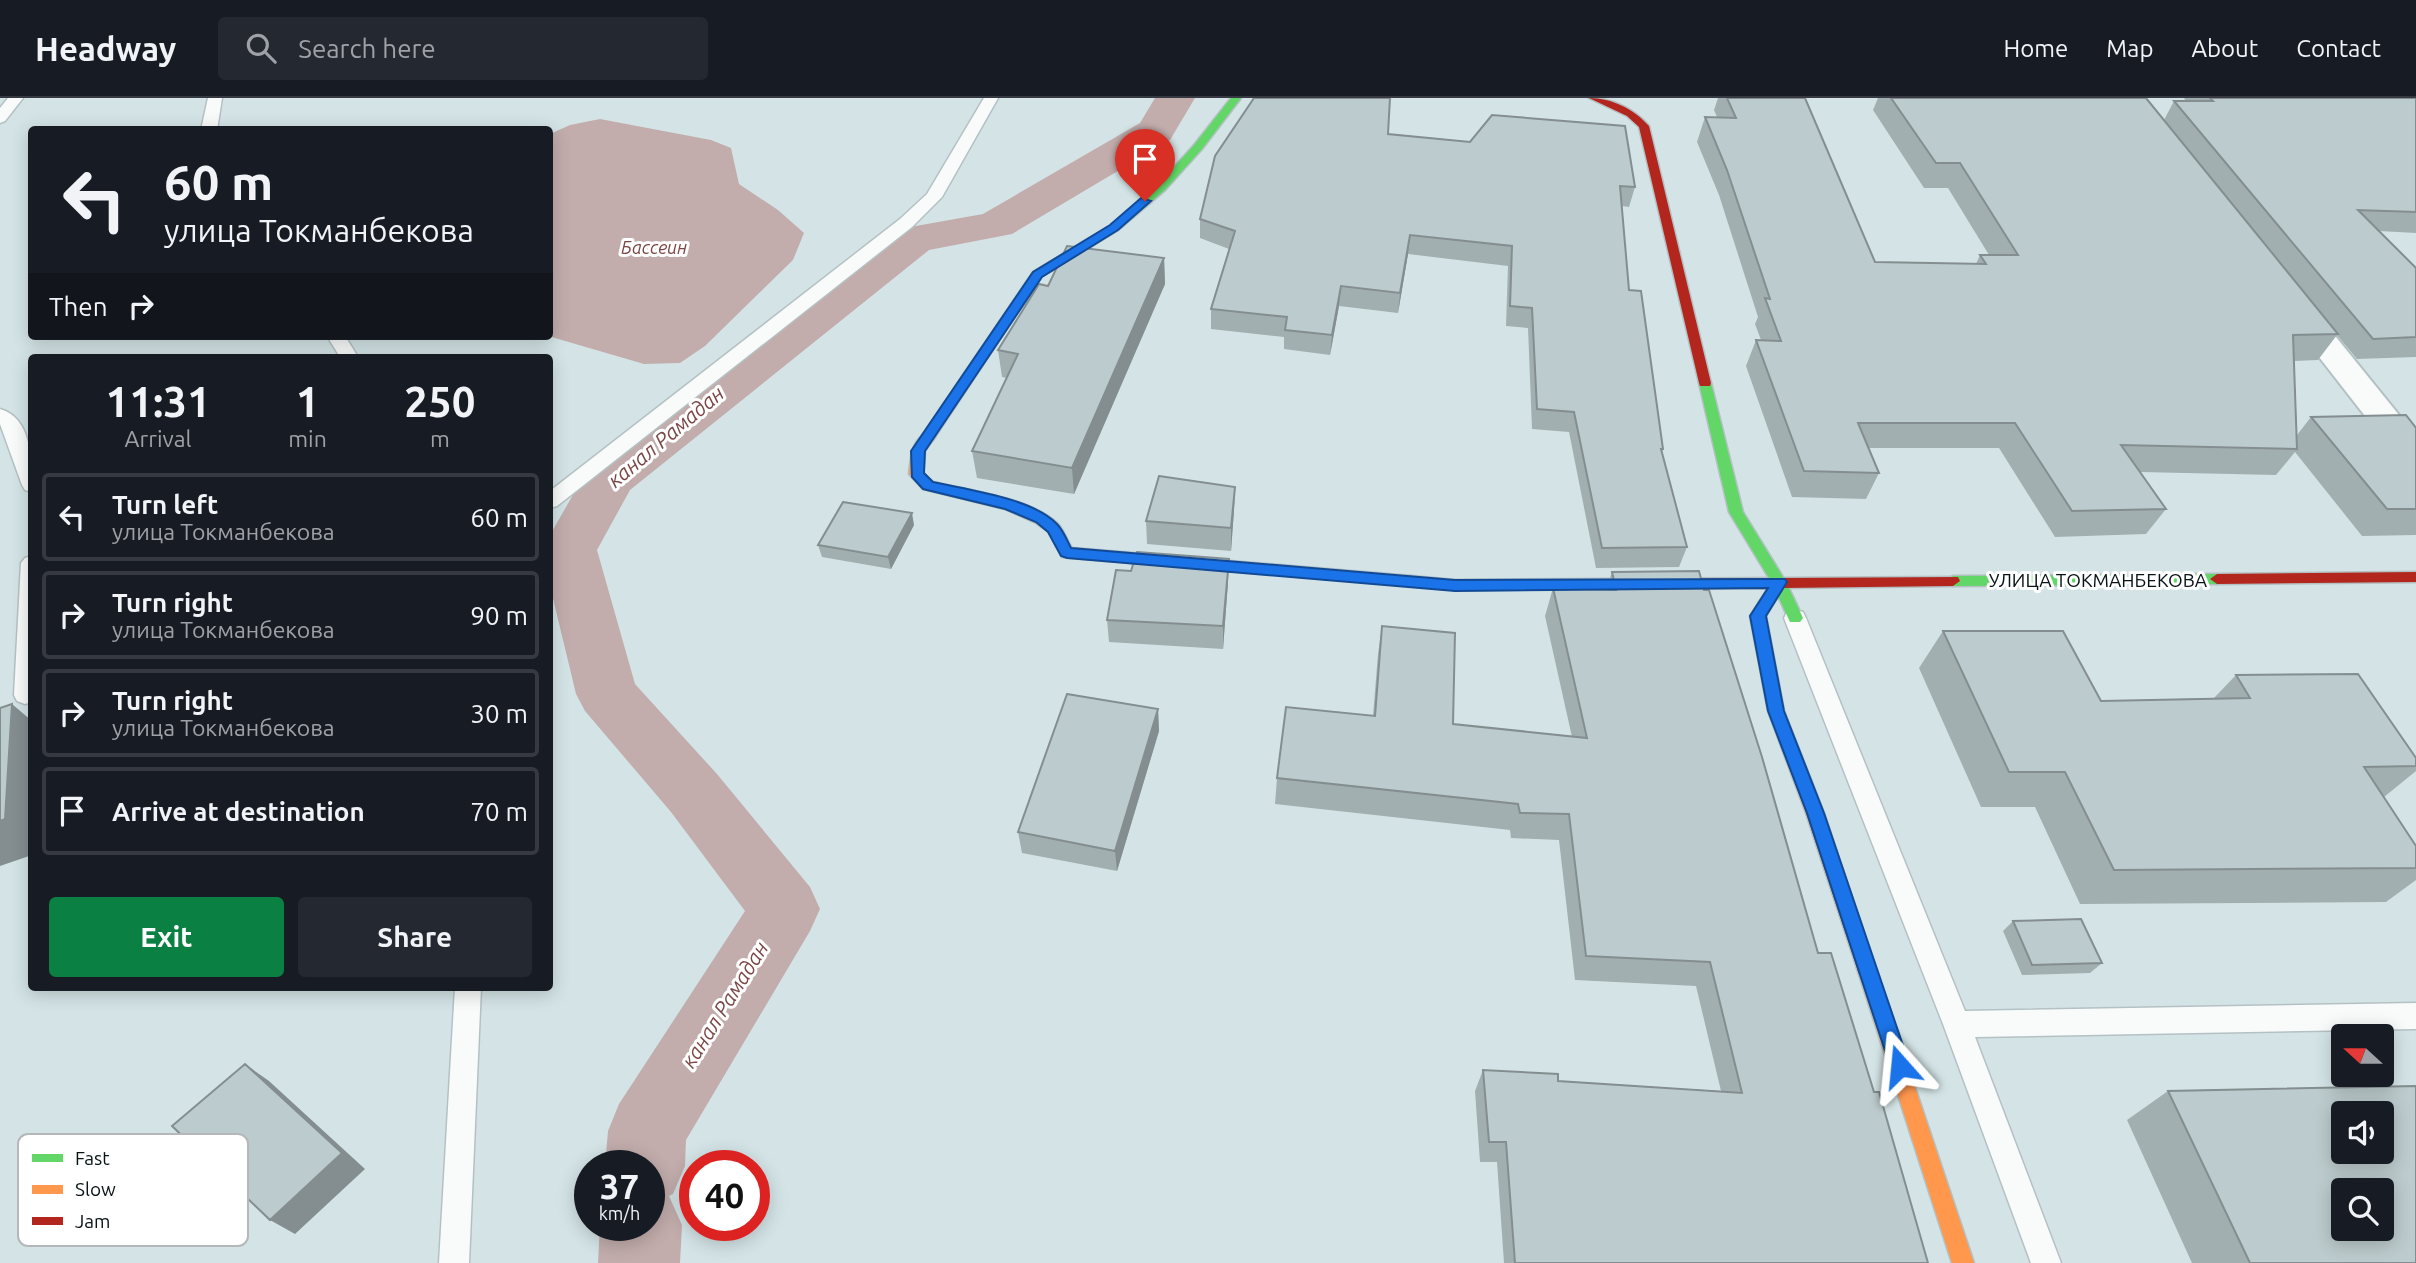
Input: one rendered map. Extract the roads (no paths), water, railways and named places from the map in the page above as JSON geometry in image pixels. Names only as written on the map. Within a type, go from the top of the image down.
[{"type":"street","name":"УЛИЦА ТОКМАНБЕКОВА","points":[[1236,98],[1198,147],[1161,188],[1114,228],[1037,275],[918,451],[916,474],[928,486],[1009,505],[1041,519],[1054,529],[1067,553],[1455,585],[2416,577]]},
{"type":"street","points":[[1594,98],[1631,114],[1644,126],[1736,512],[1779,582],[1795,618]]},
{"type":"street","points":[[2277,283],[2416,458]]},
{"type":"street","points":[[1779,582],[1758,616],[1776,711],[1815,813],[1963,1263]]},
{"type":"lane","points":[[0,118],[16,98]]},
{"type":"lane","points":[[210,126],[215,98]]},
{"type":"lane","points":[[553,499],[906,223],[934,197],[991,98]]},
{"type":"lane","points":[[0,415],[10,422],[28,474]]},
{"type":"lane","points":[[1795,618],[1957,1024],[2046,1263]]},
{"type":"lane","points":[[25,695],[28,638]]},
{"type":"lane","points":[[454,1263],[468,991]]},
{"type":"lane","points":[[1957,1024],[2416,1016]]},
{"type":"water","name":"Бассеин","points":[[600,119],[711,140],[731,148],[739,184],[778,210],[804,233],[793,260],[705,346],[680,363],[644,364],[553,337],[553,133],[570,125]]},
{"type":"waterway","name":"канал Рамадан","points":[[646,1150],[647,1131],[785,909],[694,793],[607,694],[569,550],[609,478],[915,239],[996,225],[1155,131],[1175,98]]},
{"type":"waterway","name":"канал Рамадан","points":[[639,1263],[640,1241]]}]
